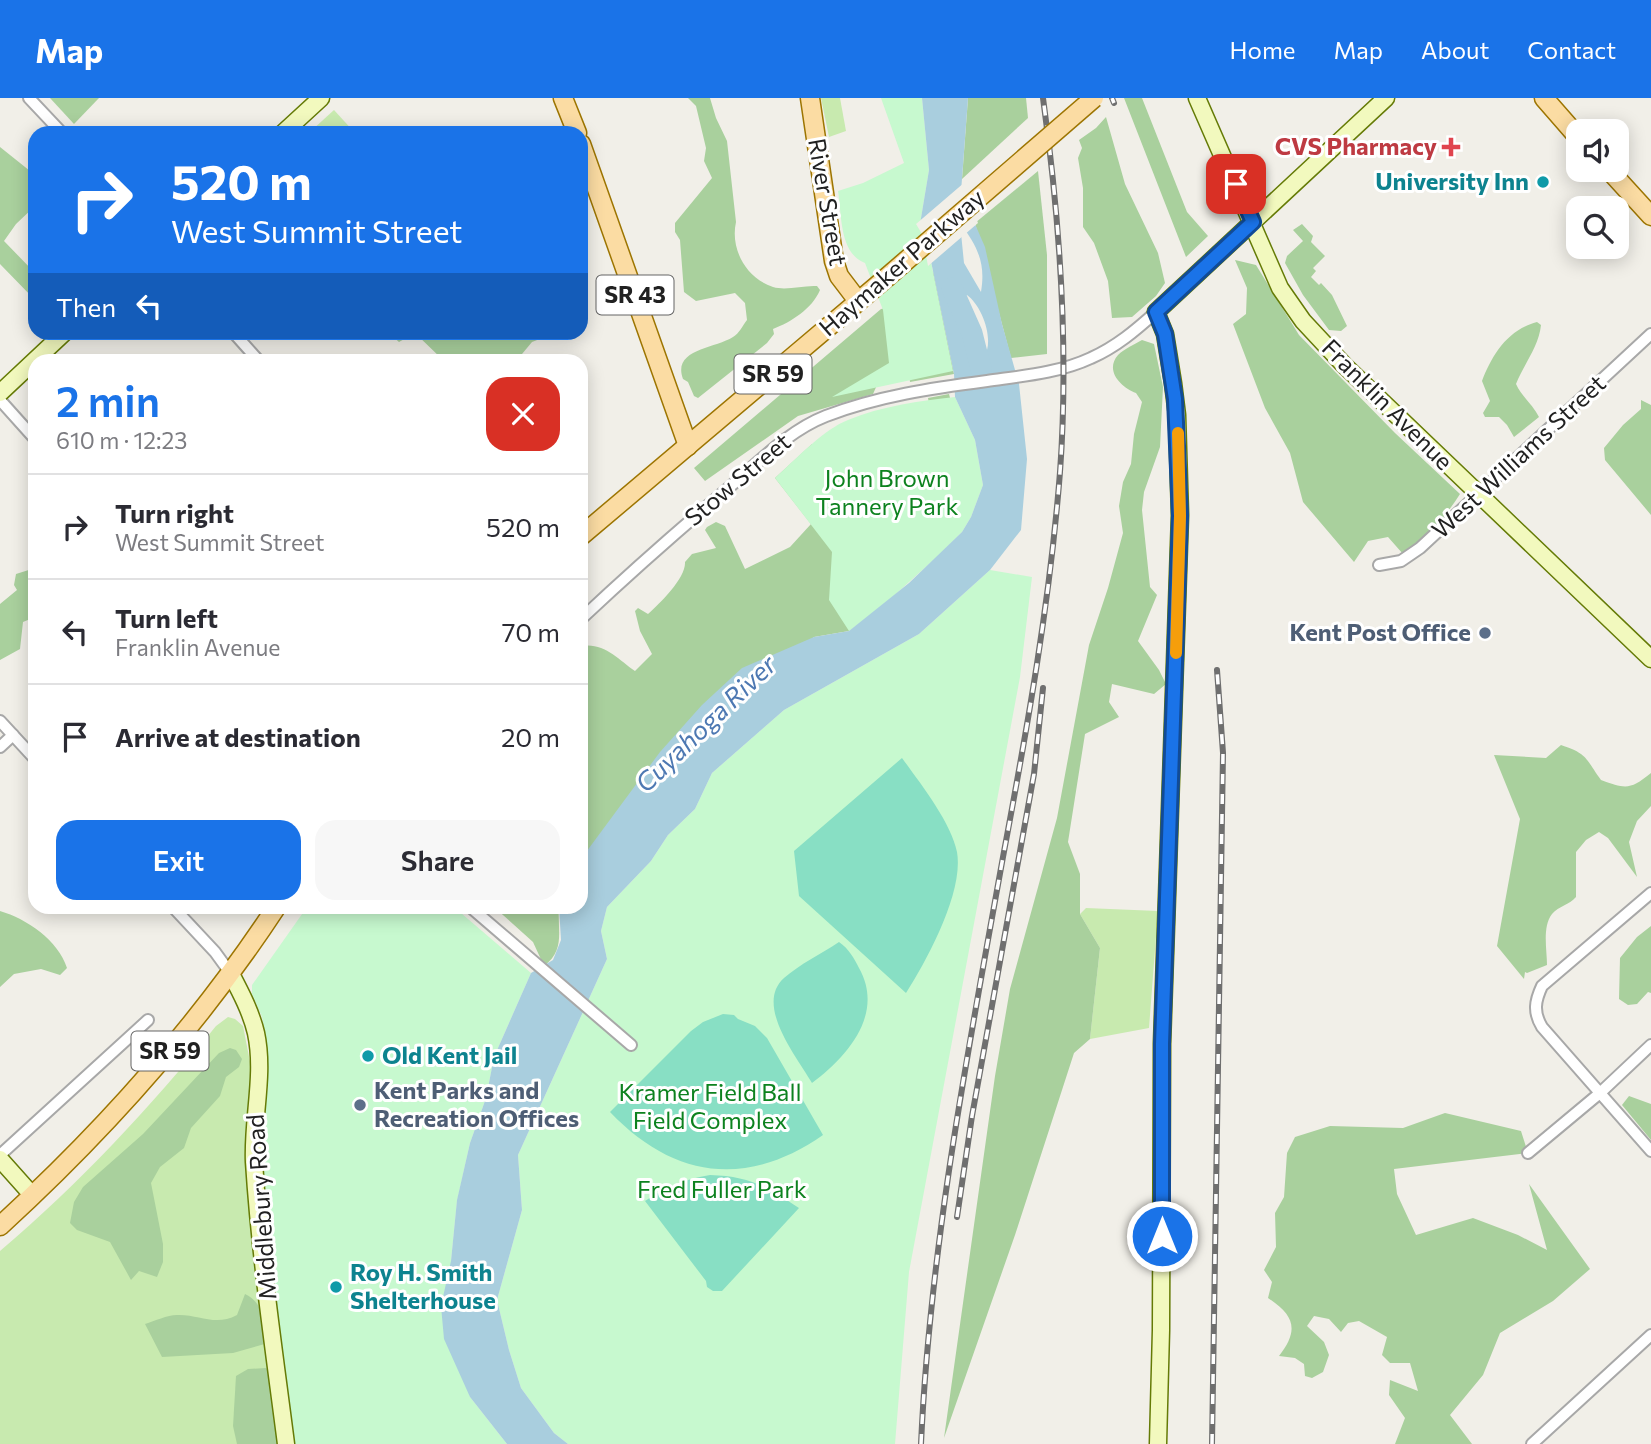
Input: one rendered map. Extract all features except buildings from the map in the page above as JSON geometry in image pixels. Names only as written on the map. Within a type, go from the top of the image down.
[{"type":"main road","points":[[563,98],[574,126]]},
{"type":"main road","name":"River Street","points":[[810,98],[834,261],[839,276],[858,301]]},
{"type":"main road","name":"Haymaker Parkway","points":[[588,530],[1094,98]]},
{"type":"main road","points":[[1544,98],[1566,123]]},
{"type":"main road","name":"SR 43","points":[[588,164],[688,446]]},
{"type":"main road","points":[[1620,182],[1651,216]]},
{"type":"main road","name":"SR 59","points":[[0,1226],[33,1196],[150,1075],[231,974],[272,914]]},
{"type":"street","points":[[29,98],[55,126]]},
{"type":"street","points":[[291,126],[321,98]]},
{"type":"street","name":"Franklin Avenue","points":[[1197,98],[1280,288],[1303,321],[1344,365],[1651,659]]},
{"type":"street","points":[[1158,1444],[1162,1044],[1180,516],[1176,404],[1165,334],[1156,312],[1386,98]]},
{"type":"street","name":"Stow Street","points":[[588,613],[668,539],[807,424],[827,415],[878,400],[923,390],[1063,368],[1090,359],[1132,334],[1156,312]]},
{"type":"street","name":"West Williams Street","points":[[1379,565],[1401,561],[1412,555],[1651,334]]},
{"type":"street","points":[[42,354],[56,340]]},
{"type":"street","points":[[240,340],[253,354]]},
{"type":"street","points":[[0,393],[28,367]]},
{"type":"street","points":[[0,400],[28,431]]},
{"type":"street","points":[[0,721],[28,751]]},
{"type":"street","points":[[0,747],[13,735]]},
{"type":"street","points":[[1651,892],[1542,986],[1535,1000],[1536,1017],[1542,1027],[1651,1151]]},
{"type":"street","points":[[179,914],[215,952],[231,974]]},
{"type":"street","points":[[478,914],[631,1045]]},
{"type":"street","name":"Middlebury Road","points":[[231,974],[249,1012],[257,1043],[254,1161],[286,1444]]},
{"type":"street","points":[[33,1196],[0,1157],[148,1020]]},
{"type":"street","points":[[1528,1153],[1600,1093],[1651,1045]]},
{"type":"street","points":[[1532,1444],[1651,1335]]},
{"type":"green space","points":[[50,98],[99,98],[74,124]]},
{"type":"green space","points":[[688,98],[710,98],[727,141],[736,222],[735,242],[748,270],[763,283],[773,287],[817,286],[820,290],[806,309],[794,319],[773,329],[774,334],[767,343],[698,398],[683,379],[681,369],[684,361],[697,351],[735,336],[747,320],[745,303],[735,293],[696,301],[684,292],[680,240],[675,232],[675,223],[712,178],[704,161],[706,148],[696,106]]},
{"type":"green space","points":[[821,98],[840,98],[846,131],[829,137]]},
{"type":"green space","points":[[881,98],[922,98],[929,170],[920,224],[925,232],[953,371],[832,397],[889,363],[883,310],[865,263],[850,251],[846,242],[838,191],[863,183],[904,163]]},
{"type":"green space","points":[[968,98],[1026,98],[1028,118],[962,179]]},
{"type":"green space","points":[[1124,98],[1142,98],[1187,212],[1208,236],[1186,257]]},
{"type":"green space","points":[[334,110],[349,126],[316,126]]},
{"type":"green space","points":[[1106,117],[1125,184],[1158,253],[1165,283],[1156,296],[1132,317],[1112,318],[1108,281],[1094,243],[1083,227],[1083,188],[1078,158],[1082,148],[1079,140]]},
{"type":"green space","points":[[0,147],[28,169],[28,213],[4,241],[28,266],[28,293],[0,264]]},
{"type":"green space","points":[[1038,171],[1047,255],[1047,354],[1011,358],[975,223]]},
{"type":"green space","points":[[1302,224],[1313,236],[1311,242],[1325,256],[1313,268],[1316,271],[1311,277],[1332,295],[1347,326],[1341,331],[1329,330],[1303,295],[1285,263],[1287,256],[1303,241],[1293,230]]},
{"type":"green space","points":[[1235,260],[1256,265],[1299,335],[1395,433],[1460,494],[1434,527],[1403,554],[1388,537],[1368,541],[1354,562],[1303,502],[1290,453],[1265,408],[1233,324],[1246,314],[1247,288]]},
{"type":"green space","points":[[933,271],[954,374],[910,382],[908,364],[881,376],[873,394],[798,416],[705,481],[694,468],[881,309],[924,300]]},
{"type":"green space","points":[[1537,322],[1541,325],[1537,340],[1516,384],[1539,417],[1514,437],[1499,417],[1485,417],[1483,413],[1490,401],[1482,381],[1491,362],[1509,337]]},
{"type":"green space","points":[[422,340],[537,340],[522,354],[437,354]]},
{"type":"green space","points":[[1142,340],[1154,344],[1163,387],[1160,447],[1144,492],[1142,510],[1150,587],[1157,595],[1138,641],[1166,684],[1154,694],[1112,684],[1109,702],[1119,717],[1085,734],[1068,842],[1080,874],[1080,914],[1100,948],[1090,1039],[1074,1053],[1015,1235],[944,1438],[995,1076],[1010,989],[1057,818],[1089,645],[1123,533],[1119,506],[1123,482],[1131,464],[1134,434],[1142,402],[1136,393],[1116,378],[1114,361],[1126,349]]},
{"type":"green space","points":[[949,394],[957,425],[849,631],[814,637],[588,850],[588,645],[604,649],[635,671],[652,654],[640,631],[635,611],[638,608],[648,614],[677,583],[685,562],[692,554],[716,548],[705,530],[707,527],[716,522],[725,526],[745,569],[790,547],[811,524],[775,478],[812,444],[824,446],[934,433],[928,398]]},
{"type":"green space","name":"John Brown Tannery Park","points":[[955,397],[975,440],[983,485],[971,517],[962,532],[940,554],[877,611],[849,631],[829,600],[832,552],[775,478],[839,424],[887,408]]},
{"type":"green space","points":[[1641,400],[1651,405],[1651,515],[1605,460],[1604,448],[1641,409]]},
{"type":"green space","points":[[28,570],[28,620],[23,622],[20,649],[0,660],[0,604],[17,590],[14,585],[16,574]]},
{"type":"green space","name":"Fred Fuller Park","points":[[990,570],[1032,577],[1020,677],[909,1272],[895,1444],[568,1444],[554,1433],[521,1388],[497,1300],[522,1210],[518,1155],[607,959],[601,931],[607,907],[651,861],[668,835],[695,809],[712,773],[784,710],[919,634]]},
{"type":"green space","points":[[1561,745],[1581,754],[1601,780],[1609,783],[1633,785],[1651,773],[1651,806],[1637,821],[1629,842],[1637,877],[1608,838],[1599,832],[1586,840],[1576,852],[1576,897],[1555,911],[1549,919],[1546,932],[1547,965],[1525,972],[1524,979],[1497,946],[1520,819],[1494,755],[1546,758]]},
{"type":"green space","points":[[902,758],[948,828],[957,852],[958,868],[942,925],[906,993],[799,896],[794,851]]},
{"type":"green space","points":[[1086,908],[1158,911],[1149,1028],[1090,1039],[1100,948],[1080,914]]},
{"type":"green space","points":[[0,911],[21,919],[40,932],[57,948],[67,968],[60,975],[41,969],[14,974],[0,987]]},
{"type":"green space","points":[[302,914],[462,914],[531,973],[494,1057],[486,1098],[470,1143],[457,1201],[451,1261],[470,1397],[507,1444],[292,1444],[262,1169],[260,1128],[268,1088],[268,1060],[262,1017],[252,994],[252,985]]},
{"type":"green space","points":[[502,914],[559,914],[558,946],[551,960],[544,966],[533,942]]},
{"type":"green space","points":[[1651,926],[1651,993],[1648,992],[1637,1004],[1628,1005],[1619,999],[1620,958],[1637,937]]},
{"type":"green space","points":[[839,942],[853,957],[866,985],[868,1002],[865,1018],[838,1061],[812,1083],[781,1031],[774,1002],[776,989],[790,973]]},
{"type":"green space","name":"Kramer Field Ball Field Complex","points":[[723,1014],[734,1015],[755,1026],[767,1038],[823,1135],[795,1152],[767,1163],[739,1169],[712,1168],[685,1163],[660,1151],[634,1134],[610,1112],[691,1031],[703,1022]]},
{"type":"green space","points":[[228,1017],[243,1026],[251,1067],[247,1137],[279,1444],[0,1444],[0,1251],[58,1199],[113,1144],[216,1026]]},
{"type":"green space","points":[[230,1048],[236,1050],[242,1059],[239,1067],[226,1077],[220,1096],[191,1128],[184,1148],[160,1167],[151,1183],[163,1244],[163,1262],[157,1277],[139,1271],[131,1280],[110,1242],[77,1230],[70,1223],[74,1202],[83,1187],[143,1134],[219,1053]]},
{"type":"green space","points":[[1629,1096],[1651,1104],[1651,1140],[1622,1105]]},
{"type":"green space","points":[[1445,1113],[1521,1131],[1528,1153],[1394,1169],[1397,1194],[1416,1235],[1473,1218],[1518,1235],[1547,1250],[1529,1184],[1590,1269],[1553,1301],[1500,1333],[1483,1375],[1450,1415],[1472,1444],[1395,1444],[1405,1418],[1389,1395],[1390,1380],[1418,1391],[1410,1363],[1390,1363],[1382,1355],[1387,1337],[1359,1321],[1348,1323],[1341,1332],[1329,1319],[1314,1316],[1307,1326],[1324,1342],[1329,1355],[1323,1372],[1312,1378],[1305,1376],[1304,1364],[1295,1358],[1279,1356],[1290,1338],[1291,1324],[1284,1311],[1268,1298],[1272,1282],[1264,1270],[1276,1247],[1275,1213],[1284,1197],[1287,1153],[1295,1137],[1330,1126],[1403,1128]]},
{"type":"green space","points":[[710,1175],[758,1184],[799,1208],[722,1291],[713,1291],[707,1287],[706,1281],[645,1201],[676,1184]]},
{"type":"green space","points":[[245,1294],[260,1308],[268,1343],[233,1353],[162,1357],[145,1324],[177,1315],[214,1320],[229,1318],[237,1315]]},
{"type":"green space","points":[[266,1368],[271,1374],[279,1444],[237,1444],[233,1426],[236,1376],[248,1369]]},
{"type":"water","points":[[922,98],[968,98],[961,192],[985,247],[1019,384],[1027,459],[1021,530],[990,570],[919,634],[784,710],[712,773],[695,809],[668,835],[651,861],[607,907],[601,931],[607,959],[518,1155],[522,1210],[497,1300],[521,1388],[554,1433],[568,1444],[507,1444],[470,1397],[444,1339],[441,1306],[451,1261],[457,1200],[470,1143],[486,1098],[494,1057],[531,973],[553,960],[561,940],[559,914],[588,914],[588,850],[660,752],[702,705],[742,668],[814,637],[849,631],[909,583],[962,532],[983,485],[975,440],[955,397],[954,374],[925,232],[920,224],[929,170]],"holes":[[[960,223],[971,239],[981,263],[981,292],[964,263]],[[967,295],[982,315],[987,333],[988,342],[984,357],[966,322],[962,298]]]},
{"type":"pier","points":[[965,182],[965,191],[978,223],[928,266],[922,234],[916,224]]},
{"type":"waterway","name":"Cuyahoga River","points":[[952,288],[972,333],[981,369]]},
{"type":"railway","points":[[921,1444],[933,1296],[952,1149],[1029,713],[1056,521],[1063,425],[1063,332],[1054,191],[1043,98]]},
{"type":"railway","points":[[1112,98],[1114,103]]},
{"type":"railway","points":[[1212,1444],[1223,753],[1217,670]]},
{"type":"railway","points":[[957,1217],[972,1116],[1034,774],[1043,688]]},
{"type":"slow traffic","points":[[1176,653],[1180,516],[1178,433]]},
{"type":"place","name":"CVS Pharmacy","points":[[1451,147]]},
{"type":"place","name":"University Inn","points":[[1543,182]]},
{"type":"place","name":"Kent Post Office","points":[[1485,633]]},
{"type":"place","name":"Old Kent Jail","points":[[368,1056]]},
{"type":"place","name":"Kent Parks and Recreation Offices","points":[[360,1105]]},
{"type":"place","name":"Roy H. Smith Shelterhouse","points":[[336,1287]]},
{"type":"route","points":[[1162,1236],[1162,1044],[1180,516],[1177,415],[1165,334],[1156,312],[1253,222],[1236,184]]}]
